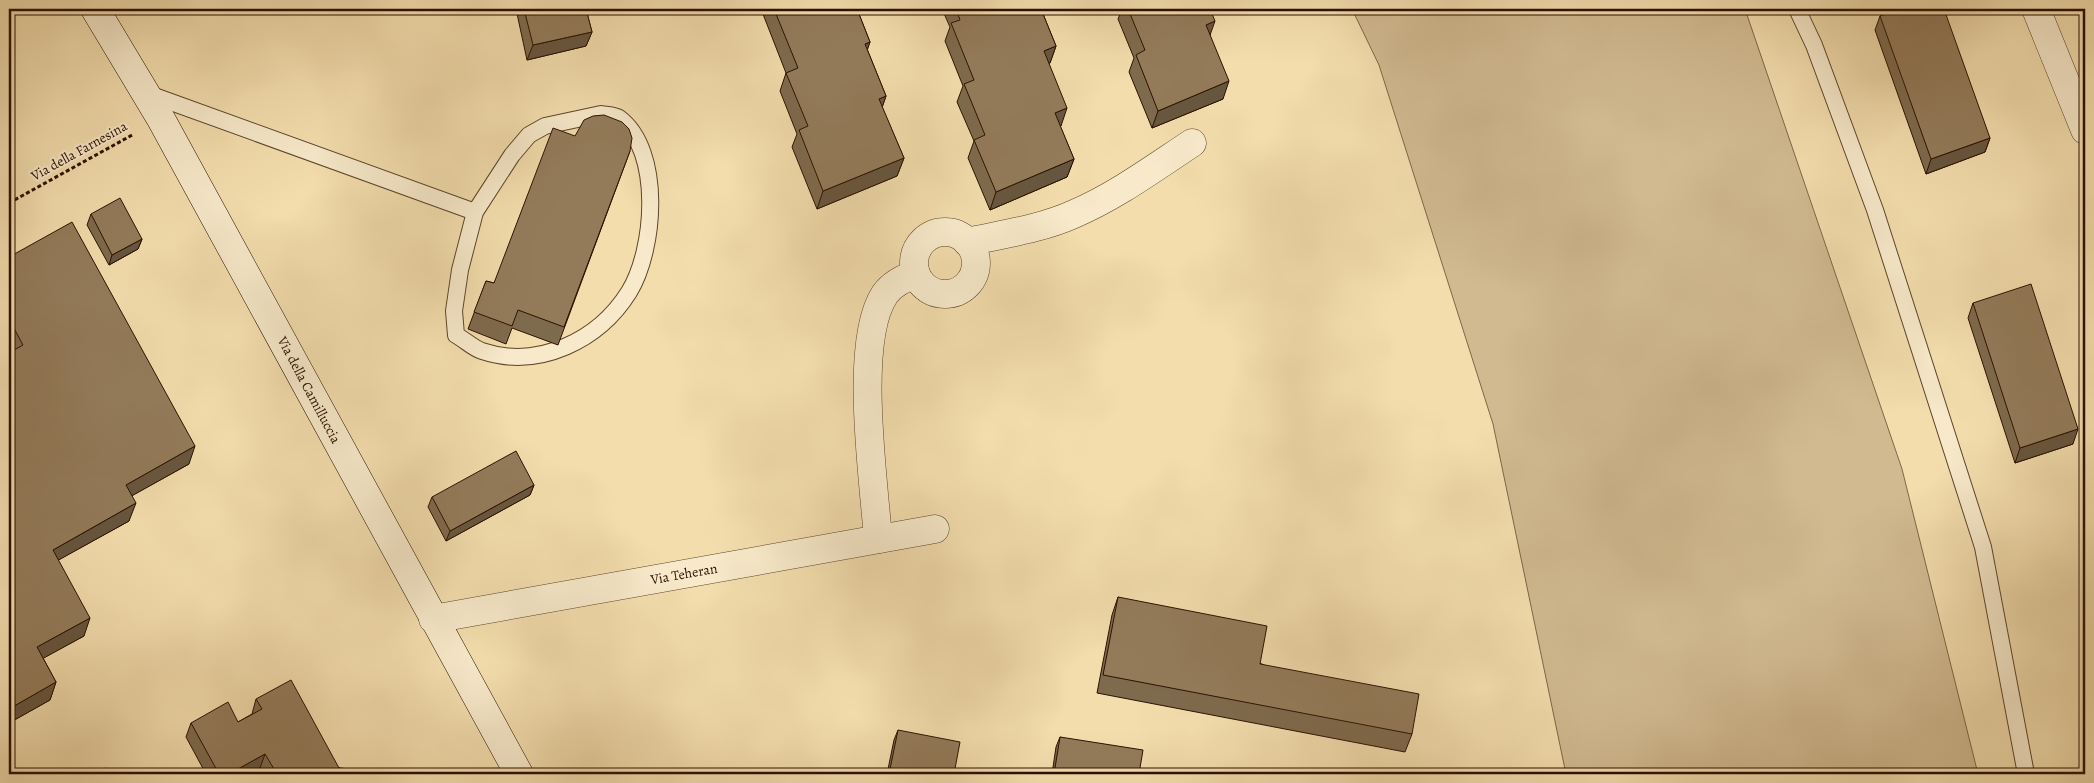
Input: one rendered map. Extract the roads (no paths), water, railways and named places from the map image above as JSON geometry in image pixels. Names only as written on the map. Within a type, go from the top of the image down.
[{"type":"street","name":"Via della Camilluccia","points":[[95,9],[161,119],[519,774]]},
{"type":"street","points":[[2036,9],[2085,130]]},
{"type":"street","points":[[967,242],[1051,223],[1074,214],[1101,202],[1192,143]]},
{"type":"street","points":[[938,232],[949,232],[959,235],[967,242],[975,257],[975,269],[965,286],[947,294],[937,293],[921,282],[916,274],[916,253],[921,243],[938,232]]},
{"type":"street","points":[[878,539],[868,389],[871,335],[874,319],[885,294],[899,281],[916,274]]},
{"type":"street","name":"Via Teheran","points":[[433,619],[935,529]]},
{"type":"lane","points":[[1797,9],[1814,45],[1874,210],[1980,538],[2026,774]]},
{"type":"lane","points":[[146,93],[475,212]]},
{"type":"lane","points":[[601,114],[618,117],[634,135],[643,152],[650,192],[650,223],[642,256],[630,290],[607,318],[575,344],[548,354],[513,356],[482,351],[456,335],[454,311],[460,270],[475,212],[519,144],[529,134],[545,126],[601,114]]}]
